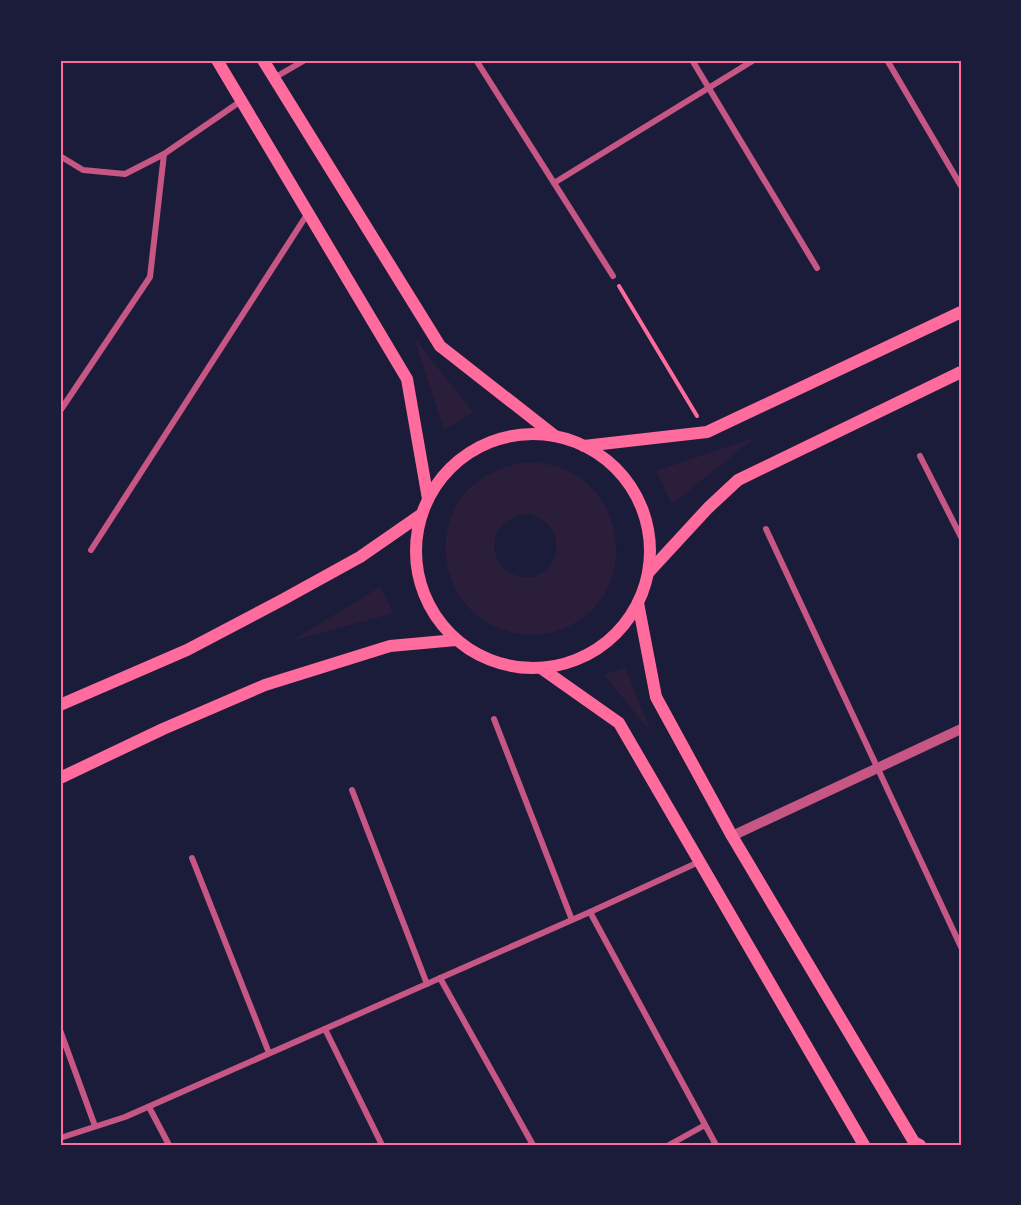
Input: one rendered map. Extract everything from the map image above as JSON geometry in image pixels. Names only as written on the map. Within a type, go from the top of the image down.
[{"type":"main road","points":[[217,60],[407,379],[428,500]]},
{"type":"main road","points":[[263,60],[440,346],[555,436]]},
{"type":"main road","points":[[584,446],[707,432],[961,312]]},
{"type":"main road","points":[[648,573],[708,508],[738,480],[961,372]]},
{"type":"main road","points":[[525,434],[555,436],[584,446],[609,463],[630,486],[643,513],[650,543],[648,573],[638,603],[621,628],[598,649],[571,662],[541,668],[510,666],[482,657],[456,640],[438,619],[424,595],[417,568],[416,541],[422,514],[428,500],[445,474],[468,454],[495,440],[525,434]]},
{"type":"main road","points":[[60,705],[187,650],[265,609],[360,557],[422,514]]},
{"type":"main road","points":[[638,603],[656,697],[732,836],[914,1142],[920,1145]]},
{"type":"main road","points":[[60,778],[163,729],[265,685],[390,646],[456,640]]},
{"type":"main road","points":[[541,668],[619,723],[864,1145]]},
{"type":"street","points":[[274,78],[305,60]]},
{"type":"street","points":[[476,60],[613,276]]},
{"type":"street","points":[[692,60],[817,268]]},
{"type":"street","points":[[554,183],[754,60]]},
{"type":"street","points":[[887,60],[961,186]]},
{"type":"street","points":[[60,156],[83,170],[125,174],[164,154],[241,100]]},
{"type":"street","points":[[60,411],[150,277],[164,154]]},
{"type":"street","points":[[91,550],[308,213]]},
{"type":"street","points":[[920,456],[961,537]]},
{"type":"street","points":[[766,529],[961,946]]},
{"type":"street","points":[[494,719],[572,920]]},
{"type":"street","points":[[732,836],[961,729]]},
{"type":"street","points":[[352,790],[427,984]]},
{"type":"street","points":[[192,858],[269,1053]]},
{"type":"street","points":[[60,1137],[125,1117],[701,861]]},
{"type":"street","points":[[590,912],[716,1145]]},
{"type":"street","points":[[440,978],[533,1145]]},
{"type":"street","points":[[325,1029],[382,1145]]},
{"type":"street","points":[[60,1030],[96,1126]]},
{"type":"street","points":[[148,1107],[169,1145]]},
{"type":"street","points":[[669,1145],[705,1125]]},
{"type":"path","points":[[613,276],[707,432]]},
{"type":"shaded area","points":[[414,338],[473,412],[444,430]]},
{"type":"shaded area","points":[[756,437],[672,504],[656,471]]},
{"type":"shaded area","points":[[519,463],[546,464],[566,470],[583,480],[597,494],[607,510],[614,528],[616,548],[614,568],[608,587],[597,605],[580,619],[561,630],[534,635],[514,633],[488,623],[467,606],[454,584],[446,560],[447,534],[454,510],[469,488],[493,472]],"holes":[[[529,514],[544,521],[553,532],[556,544],[555,556],[549,567],[539,575],[527,577],[512,574],[506,570],[497,560],[495,553],[495,537],[498,531],[508,521],[521,515]]]},
{"type":"shaded area","points":[[380,587],[394,613],[291,641]]},
{"type":"shaded area","points":[[625,667],[651,732],[604,675]]}]
